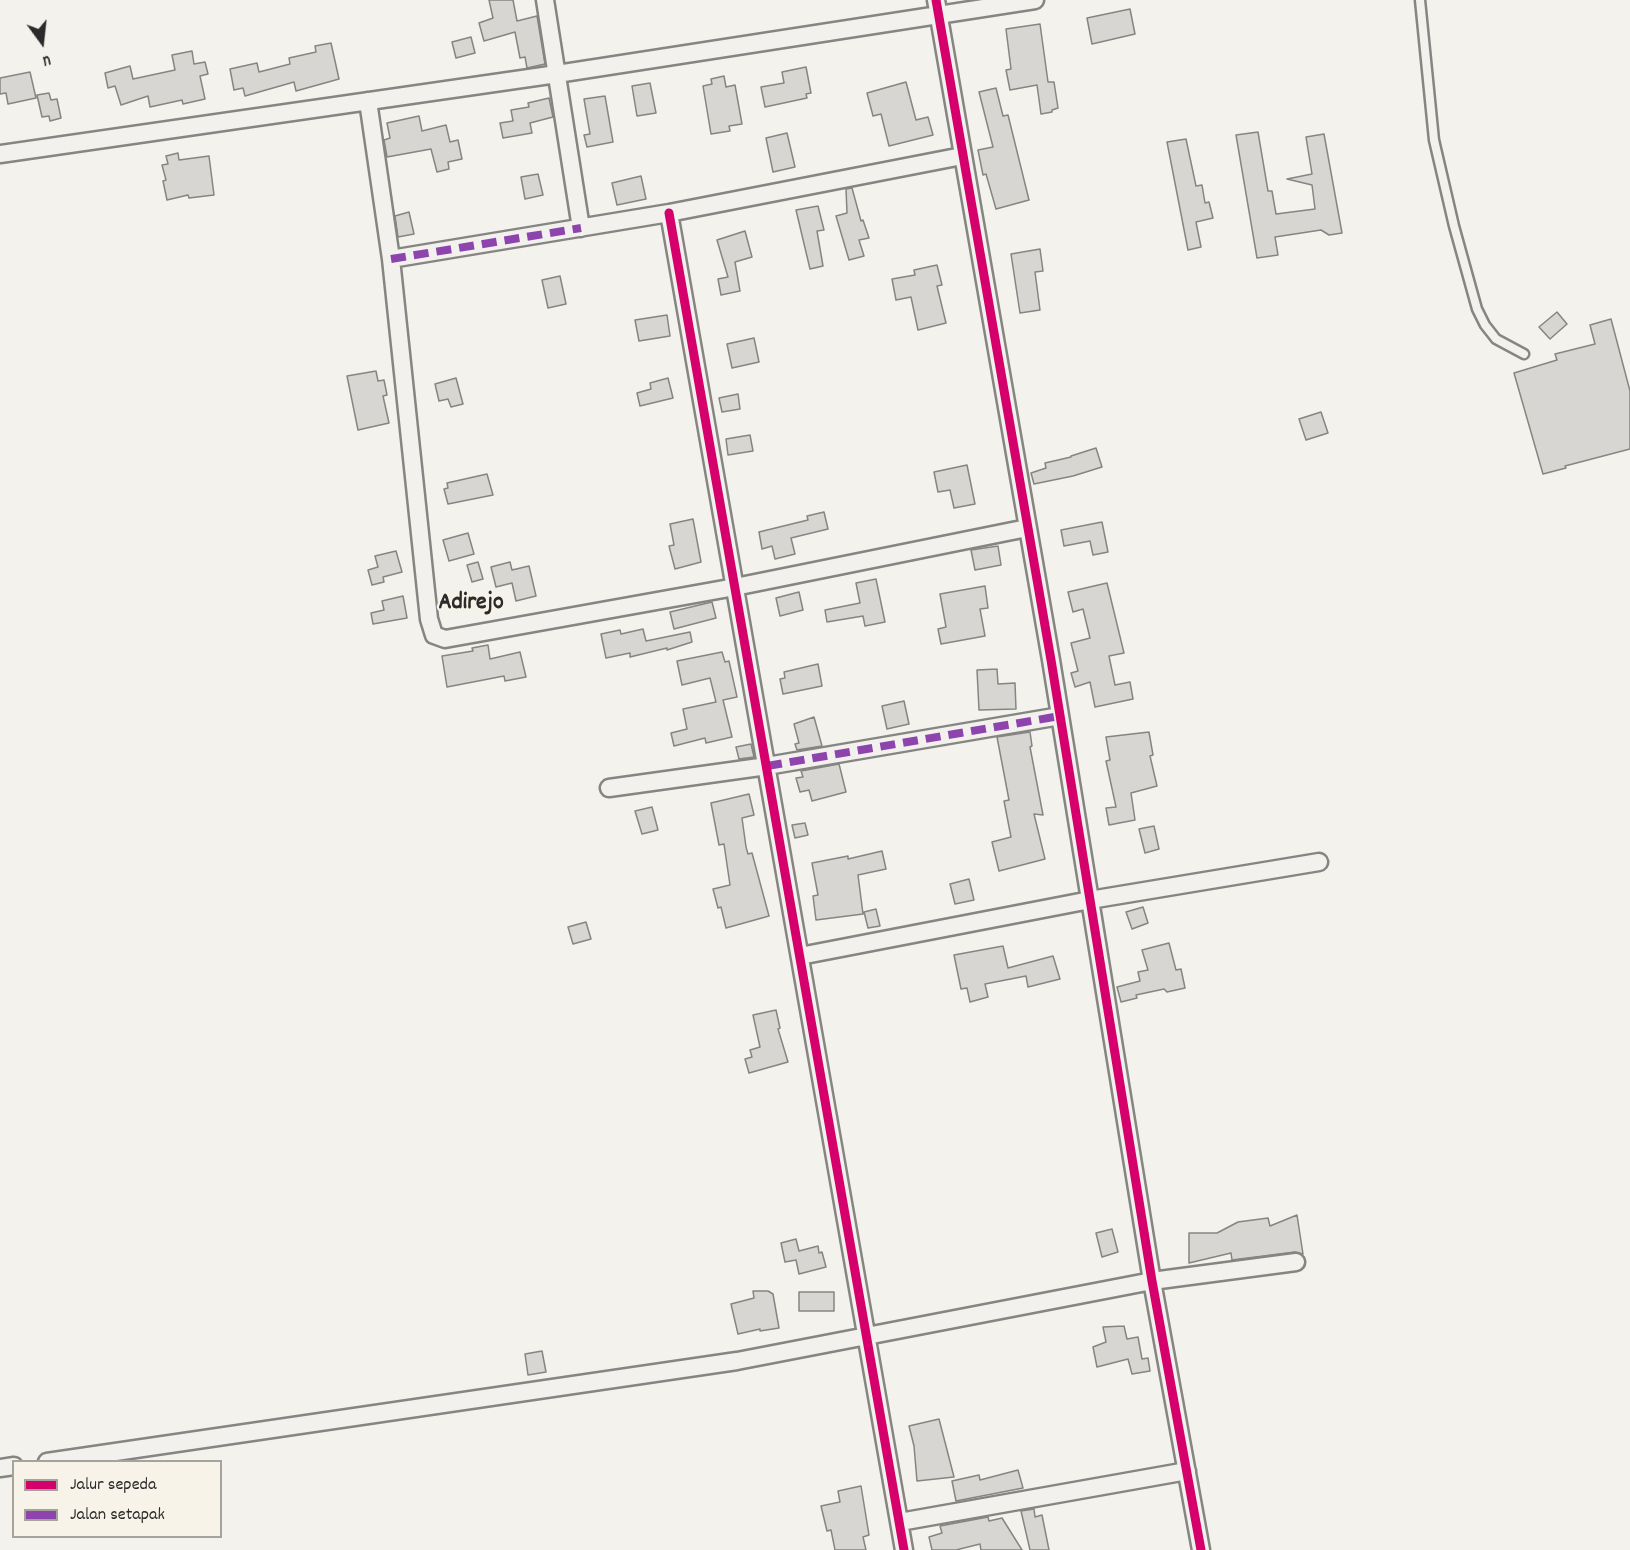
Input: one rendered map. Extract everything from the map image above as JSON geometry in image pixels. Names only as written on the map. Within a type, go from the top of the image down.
[{"type":"street","points":[[545,0],[581,228]]},
{"type":"street","points":[[0,154],[557,74],[937,8],[1035,0]]},
{"type":"street","points":[[937,8],[1060,716],[1152,1281],[1201,1550]]},
{"type":"street","points":[[368,101],[391,259],[429,619],[434,635],[445,639],[735,587],[1027,528]]},
{"type":"street","points":[[391,259],[669,213],[962,156]]},
{"type":"street","points":[[669,213],[904,1550]]},
{"type":"street","points":[[609,788],[767,766],[1060,716]]},
{"type":"street","points":[[800,956],[1090,900],[1319,862]]},
{"type":"street","points":[[53,1460],[725,1363],[1152,1281],[1296,1262]]},
{"type":"street","points":[[900,1522],[1187,1471]]},
{"type":"lane","points":[[1420,0],[1434,140],[1454,226],[1477,309],[1485,325],[1496,339],[1524,354]]},
{"type":"building","points":[[489,0],[513,0],[517,21],[537,16],[545,64],[527,68],[525,57],[520,58],[515,32],[484,41],[479,23],[493,18]]},
{"type":"building","points":[[1130,9],[1135,34],[1092,44],[1087,18]]},
{"type":"building","points":[[1040,24],[1048,82],[1054,82],[1058,108],[1041,114],[1037,85],[1010,90],[1006,70],[1011,69],[1006,29]]},
{"type":"building","points":[[471,37],[475,53],[456,58],[452,42]]},
{"type":"building","points":[[331,43],[339,79],[296,91],[294,82],[245,96],[243,88],[234,90],[230,69],[257,63],[259,72],[290,64],[289,58],[316,52],[315,46]]},
{"type":"building","points":[[192,51],[194,64],[205,62],[208,74],[200,76],[205,99],[183,104],[182,100],[150,107],[148,96],[121,105],[115,86],[108,88],[105,73],[130,66],[133,79],[175,70],[172,55]]},
{"type":"building","points":[[806,67],[811,93],[806,94],[807,98],[765,107],[761,87],[784,83],[782,72]]},
{"type":"building","points":[[30,72],[36,98],[8,104],[6,93],[0,94],[0,78]]},
{"type":"building","points":[[724,76],[726,87],[735,85],[742,124],[729,126],[730,131],[711,134],[703,86],[712,84],[711,79]]},
{"type":"building","points":[[906,82],[916,120],[928,117],[933,135],[889,146],[881,114],[873,116],[867,93]]},
{"type":"building","points":[[650,83],[656,113],[637,116],[632,86]]},
{"type":"building","points":[[996,88],[1003,116],[1008,115],[1029,200],[996,209],[986,174],[983,175],[978,150],[993,147],[979,92]]},
{"type":"building","points":[[49,93],[51,100],[57,99],[61,118],[50,121],[49,116],[42,117],[37,95]]},
{"type":"building","points":[[605,96],[613,142],[587,147],[584,135],[590,134],[584,99]]},
{"type":"building","points":[[549,98],[553,117],[530,123],[532,133],[503,138],[500,123],[513,121],[511,110],[529,107],[528,103]]},
{"type":"building","points":[[419,116],[422,131],[446,125],[450,142],[458,140],[462,159],[448,162],[449,169],[437,172],[431,149],[387,157],[384,140],[390,138],[387,123]]},
{"type":"building","points":[[1258,132],[1268,191],[1272,191],[1276,214],[1315,209],[1312,185],[1287,179],[1312,174],[1306,137],[1324,134],[1342,233],[1329,235],[1321,230],[1275,237],[1278,255],[1257,258],[1236,135]]},
{"type":"building","points":[[787,133],[795,167],[773,172],[766,138]]},
{"type":"building","points":[[1186,139],[1196,186],[1202,185],[1205,203],[1209,202],[1213,218],[1196,222],[1201,247],[1188,250],[1167,142]]},
{"type":"building","points":[[178,153],[179,160],[209,156],[214,195],[189,198],[188,195],[167,200],[163,181],[166,180],[162,165],[168,164],[166,156]]},
{"type":"building","points":[[538,174],[543,195],[525,199],[521,177]]},
{"type":"building","points":[[641,176],[646,199],[617,205],[612,183]]},
{"type":"building","points":[[852,188],[861,221],[863,220],[869,238],[859,240],[864,256],[849,260],[836,216],[847,213],[846,189]]},
{"type":"building","points":[[818,206],[824,230],[817,231],[823,266],[810,269],[796,210]]},
{"type":"building","points":[[409,212],[414,234],[398,237],[395,216]]},
{"type":"building","points":[[745,231],[752,257],[735,262],[740,291],[721,295],[718,279],[728,277],[717,240]]},
{"type":"building","points":[[1040,249],[1043,271],[1035,272],[1040,310],[1020,313],[1011,254]]},
{"type":"building","points":[[937,265],[942,285],[937,286],[946,323],[918,330],[911,297],[896,300],[892,279],[915,275],[914,270]]},
{"type":"building","points":[[560,276],[566,304],[548,308],[542,280]]},
{"type":"building","points":[[1557,312],[1567,324],[1550,339],[1539,327]]},
{"type":"building","points":[[667,315],[670,336],[639,341],[635,320]]},
{"type":"building","points":[[1611,319],[1630,391],[1630,449],[1543,474],[1514,373],[1557,360],[1555,354],[1595,344],[1590,325]]},
{"type":"building","points":[[754,338],[759,362],[732,368],[727,344]]},
{"type":"building","points":[[376,371],[378,381],[384,380],[387,395],[383,396],[389,423],[358,430],[347,376]]},
{"type":"building","points":[[456,378],[463,404],[451,407],[448,399],[439,401],[435,384]]},
{"type":"building","points":[[668,378],[673,398],[640,406],[637,393],[651,389],[650,383]]},
{"type":"building","points":[[738,394],[740,409],[722,412],[719,398]]},
{"type":"building","points":[[1321,412],[1328,433],[1306,440],[1299,419]]},
{"type":"building","points":[[750,435],[753,451],[728,455],[726,439]]},
{"type":"building","points":[[1096,448],[1102,467],[1034,484],[1031,473],[1046,468],[1045,463]]},
{"type":"building","points":[[967,465],[975,504],[954,508],[950,490],[938,492],[934,472]]},
{"type":"building","points":[[487,474],[493,495],[448,504],[444,489],[448,488],[447,483]]},
{"type":"building","points":[[824,512],[828,529],[791,538],[795,554],[775,559],[772,546],[762,549],[759,532],[808,520],[807,516]]},
{"type":"building","points":[[693,519],[701,562],[675,569],[669,546],[674,545],[670,524]]},
{"type":"building","points":[[1102,522],[1108,552],[1093,555],[1090,541],[1064,546],[1061,530]]},
{"type":"building","points":[[468,533],[474,554],[449,561],[443,540]]},
{"type":"building","points":[[998,546],[1001,565],[975,570],[971,550]]},
{"type":"building","points":[[396,551],[402,572],[383,577],[384,582],[372,585],[368,570],[378,567],[375,556]]},
{"type":"building","points":[[478,562],[483,579],[472,582],[467,565]]},
{"type":"building","points":[[510,562],[512,570],[529,566],[536,596],[516,601],[512,583],[496,587],[491,567]]},
{"type":"building","points":[[876,579],[885,622],[865,626],[863,616],[827,622],[825,610],[860,603],[856,583]]},
{"type":"building","points":[[1107,583],[1124,653],[1109,656],[1115,685],[1130,682],[1133,699],[1095,707],[1090,682],[1075,687],[1071,673],[1078,671],[1071,643],[1090,638],[1083,609],[1073,612],[1068,592]]},
{"type":"building","points":[[985,586],[988,608],[980,609],[985,636],[941,644],[938,629],[946,627],[940,594]]},
{"type":"building","points":[[799,592],[803,610],[780,616],[776,598]]},
{"type":"building","points":[[403,596],[407,618],[373,624],[371,613],[384,610],[382,601]]},
{"type":"building","points":[[712,602],[716,618],[674,629],[670,612]]},
{"type":"building","points":[[643,629],[646,641],[690,632],[692,642],[667,650],[667,648],[630,657],[630,653],[606,658],[601,634],[620,630],[621,634]]},
{"type":"building","points":[[488,645],[490,659],[520,652],[526,677],[505,681],[504,676],[447,687],[442,656],[473,651],[472,648]]},
{"type":"building","points":[[722,652],[725,662],[729,661],[737,697],[723,700],[732,737],[706,743],[705,738],[674,746],[671,733],[687,729],[683,709],[716,702],[710,678],[682,685],[677,661]]},
{"type":"building","points":[[818,664],[822,686],[783,694],[780,679],[785,678],[784,672]]},
{"type":"building","points":[[997,669],[998,684],[1015,683],[1016,709],[979,710],[977,670]]},
{"type":"building","points":[[904,701],[909,724],[887,729],[882,706]]},
{"type":"building","points":[[814,717],[822,746],[797,750],[795,744],[799,743],[794,724]]},
{"type":"building","points":[[1030,732],[1032,746],[1030,747],[1043,815],[1034,814],[1045,859],[999,871],[992,842],[1011,837],[1004,801],[1009,800],[997,737]]},
{"type":"building","points":[[1149,732],[1153,755],[1150,756],[1157,786],[1131,793],[1135,820],[1109,825],[1106,808],[1116,807],[1106,761],[1110,760],[1106,737]]},
{"type":"building","points":[[751,744],[754,757],[739,759],[736,747]]},
{"type":"building","points":[[839,764],[846,792],[812,801],[809,790],[800,792],[796,778],[803,777],[801,771]]},
{"type":"building","points":[[749,794],[754,815],[742,818],[746,847],[748,854],[752,853],[769,916],[726,928],[721,907],[718,908],[713,889],[730,885],[724,844],[719,845],[711,803]]},
{"type":"building","points":[[652,807],[658,830],[642,834],[635,811]]},
{"type":"building","points":[[805,823],[808,835],[795,838],[792,825]]},
{"type":"building","points":[[1154,826],[1159,849],[1145,853],[1139,829]]},
{"type":"building","points":[[882,851],[886,869],[858,875],[863,914],[816,920],[813,896],[818,895],[812,863],[848,856],[848,859]]},
{"type":"building","points":[[969,879],[974,900],[955,904],[950,884]]},
{"type":"building","points":[[1143,907],[1148,923],[1132,929],[1126,912]]},
{"type":"building","points":[[876,909],[880,926],[868,928],[864,912]]},
{"type":"building","points":[[586,922],[591,939],[573,944],[568,927]]},
{"type":"building","points":[[1169,943],[1176,970],[1181,969],[1185,988],[1167,992],[1164,989],[1136,995],[1137,998],[1121,1002],[1117,987],[1140,981],[1138,972],[1148,970],[1142,950]]},
{"type":"building","points":[[1003,946],[1008,968],[1053,956],[1060,979],[1028,987],[1026,976],[985,984],[988,997],[970,1002],[967,988],[961,989],[954,955]]},
{"type":"building","points":[[776,1010],[780,1028],[778,1029],[788,1062],[749,1073],[745,1059],[752,1057],[750,1050],[760,1047],[753,1015]]},
{"type":"building","points":[[1297,1215],[1303,1254],[1295,1252],[1232,1260],[1231,1253],[1189,1263],[1189,1233],[1217,1233],[1238,1222],[1268,1218],[1270,1226]]},
{"type":"building","points":[[1112,1229],[1118,1252],[1102,1257],[1096,1233]]},
{"type":"building","points":[[796,1239],[799,1251],[818,1246],[826,1267],[799,1274],[796,1260],[785,1262],[781,1243]]},
{"type":"building","points":[[753,1291],[768,1291],[773,1294],[779,1328],[738,1334],[731,1304],[754,1298]]},
{"type":"building","points":[[799,1292],[834,1292],[834,1311],[799,1311]]},
{"type":"building","points":[[1124,1326],[1127,1339],[1138,1337],[1142,1359],[1148,1358],[1150,1371],[1132,1374],[1128,1359],[1097,1367],[1093,1347],[1106,1342],[1103,1327]]},
{"type":"building","points":[[542,1351],[546,1372],[528,1375],[525,1354]]},
{"type":"building","points":[[939,1419],[954,1477],[917,1481],[914,1446],[909,1426]]},
{"type":"building","points":[[1018,1470],[1023,1488],[956,1501],[952,1481],[979,1475],[980,1480]]},
{"type":"building","points":[[861,1486],[869,1535],[863,1537],[866,1550],[835,1550],[831,1530],[827,1531],[821,1506],[840,1502],[838,1491]]},
{"type":"building","points":[[1034,1509],[1035,1517],[1042,1515],[1049,1550],[1030,1550],[1021,1511]]},
{"type":"building","points":[[988,1517],[989,1521],[1002,1518],[1022,1550],[981,1550],[980,1544],[956,1550],[932,1550],[929,1537],[942,1533],[940,1526]]},
{"type":"marked path","points":[[391,259],[581,228]]},
{"type":"marked path","points":[[767,766],[1060,716]]},
{"type":"cycle path","points":[[936,0],[1051,660],[1152,1281],[1201,1550]]},
{"type":"cycle path","points":[[669,213],[904,1550]]},
{"type":"district","name":"Adirejo","points":[[471,605]]}]
